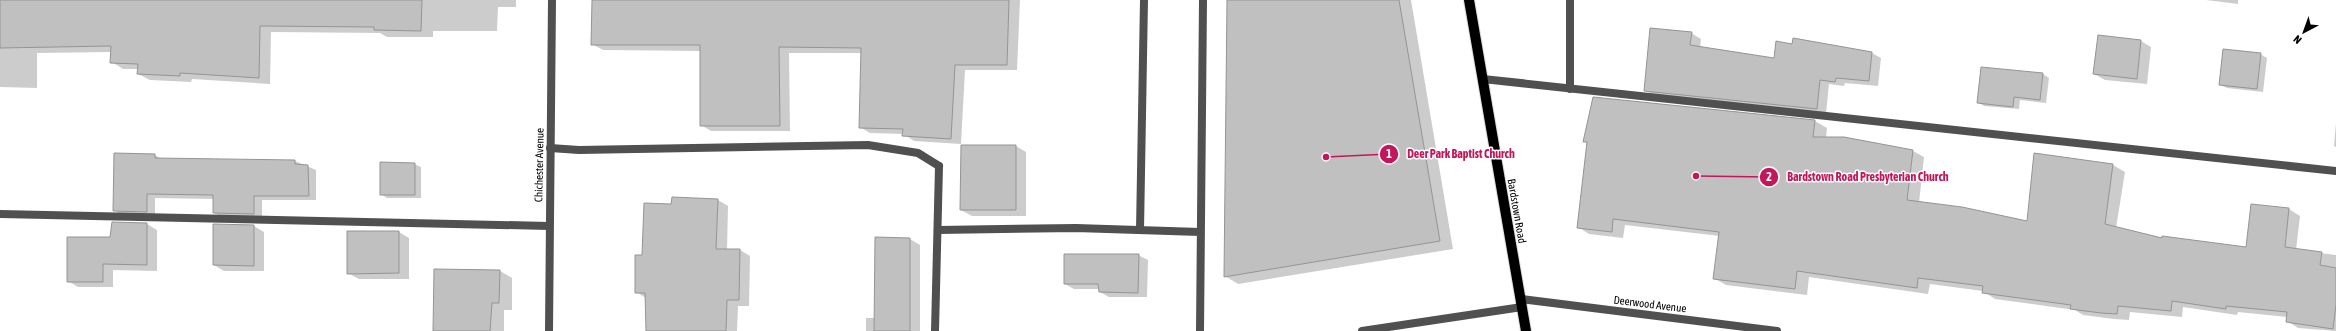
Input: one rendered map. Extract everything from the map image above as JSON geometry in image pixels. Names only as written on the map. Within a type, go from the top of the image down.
[{"type":"main road","name":"Bardstown Road","points":[[1469,0],[1526,331]]},
{"type":"street","name":"Chichester Avenue","points":[[549,331],[552,0]]},
{"type":"street","points":[[1140,230],[1144,0]]},
{"type":"street","points":[[1200,331],[1203,0]]},
{"type":"street","points":[[1570,0],[1570,89]]},
{"type":"street","points":[[1483,80],[2336,171]]},
{"type":"street","points":[[550,148],[579,150],[868,145],[918,153],[939,166],[935,331]]},
{"type":"street","points":[[0,214],[550,226]]},
{"type":"street","points":[[938,230],[1076,228],[1200,232]]},
{"type":"street","name":"Deerwood Avenue","points":[[1362,331],[1521,303],[1777,331]]},
{"type":"building","points":[[0,0],[422,0],[421,31],[374,30],[374,27],[260,26],[259,78],[180,73],[180,76],[137,74],[138,64],[110,63],[111,46],[0,48]]},
{"type":"building","points":[[592,0],[1009,0],[1007,65],[955,65],[951,139],[902,136],[903,129],[859,128],[861,48],[779,47],[780,126],[700,126],[700,45],[591,45]]},
{"type":"building","points":[[1227,0],[1399,0],[1440,241],[1224,277]]},
{"type":"building","points":[[1650,28],[1692,32],[1690,45],[1774,58],[1776,41],[1792,44],[1793,38],[1872,52],[1869,81],[1836,78],[1835,82],[1820,80],[1817,109],[1644,91]]},
{"type":"building","points":[[2098,35],[2141,40],[2137,79],[2093,74]]},
{"type":"building","points":[[2223,49],[2261,53],[2257,89],[2219,85]]},
{"type":"building","points":[[1981,67],[2043,73],[2040,100],[2014,97],[2013,107],[1977,103]]},
{"type":"building","points":[[1593,97],[1815,120],[1813,137],[1844,137],[1913,150],[1907,200],[1962,207],[2027,221],[2034,153],[2113,164],[2105,224],[2162,238],[2162,236],[2246,247],[2251,204],[2289,208],[2285,247],[2322,252],[2320,265],[2336,268],[2336,305],[2333,329],[2286,322],[2287,312],[2226,306],[2226,309],[2172,301],[2171,311],[2118,306],[2117,314],[2101,313],[2070,309],[2071,305],[1982,293],[1983,286],[1918,278],[1917,288],[1797,271],[1795,289],[1713,279],[1719,232],[1613,219],[1612,232],[1577,228],[1587,142],[1583,142]]},
{"type":"building","points":[[961,145],[1016,145],[1016,210],[960,210]]},
{"type":"building","points":[[114,153],[155,154],[155,158],[295,160],[295,164],[308,165],[309,196],[254,196],[254,214],[213,213],[213,195],[147,194],[147,212],[113,211]]},
{"type":"building","points":[[380,162],[415,163],[415,195],[380,195]]},
{"type":"building","points":[[672,197],[718,199],[716,249],[740,249],[739,300],[727,300],[726,331],[646,331],[645,293],[635,293],[635,255],[642,255],[644,203],[671,204]]},
{"type":"building","points":[[112,222],[147,223],[147,265],[103,264],[103,282],[67,282],[67,237],[110,237]]},
{"type":"building","points":[[213,224],[254,225],[254,266],[213,265]]},
{"type":"building","points":[[347,231],[399,231],[399,273],[347,274]]},
{"type":"building","points":[[875,237],[910,238],[910,331],[874,331]]},
{"type":"building","points":[[1064,254],[1139,254],[1138,293],[1099,292],[1098,284],[1064,284]]},
{"type":"building","points":[[434,269],[500,270],[499,303],[492,303],[490,331],[433,331]]},
{"type":"place","name":"Deer Park Baptist Church","points":[[1326,157]]},
{"type":"place","name":"Bardstown Road Presbyterian Church","points":[[1696,176]]}]
